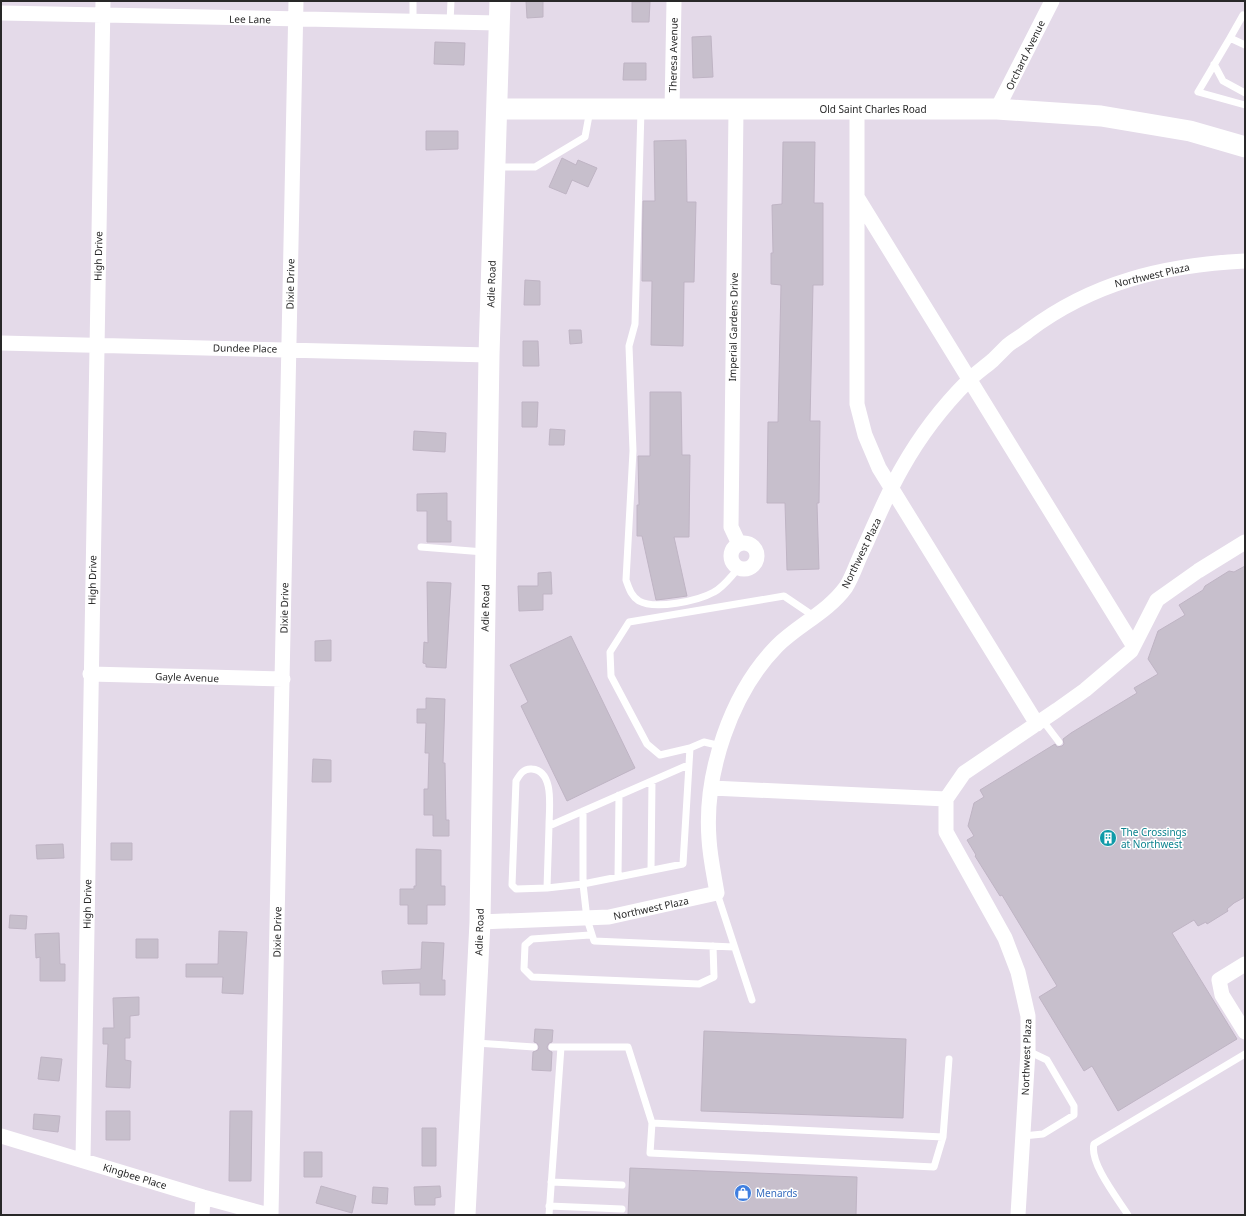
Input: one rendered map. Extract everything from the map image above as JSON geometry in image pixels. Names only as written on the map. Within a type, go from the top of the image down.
[{"type":"street","name":"Dixie Drive","points":[[270,1215],[283,679],[296,1]]},
{"type":"street","name":"Adie Road","points":[[465,1215],[480,922],[489,355],[500,1]]},
{"type":"street","name":"Theresa Avenue","points":[[672,110],[674,1]]},
{"type":"street","name":"Orchard Avenue","points":[[997,109],[1052,1]]},
{"type":"street","name":"Lee Lane","points":[[1,13],[102,8],[295,20],[499,23]]},
{"type":"street","name":"High Drive","points":[[83,1160],[102,8]]},
{"type":"street","name":"Old Saint Charles Road","points":[[497,109],[997,109],[1108,117],[1190,131],[1245,147]]},
{"type":"street","points":[[857,109],[857,404],[865,436],[879,468],[1040,722]]},
{"type":"street","name":"Imperial Gardens Drive","points":[[736,110],[731,527],[739,544]]},
{"type":"street","points":[[857,197],[1133,645]]},
{"type":"street","name":"Northwest Plaza","points":[[480,922],[587,919],[628,914],[717,893],[709,838],[712,788],[721,746],[741,696],[761,665],[788,636],[815,617],[838,597],[850,581],[902,467],[926,432],[969,380],[994,360],[1007,346],[1047,316],[1104,288],[1118,282],[1176,268],[1245,261]]},
{"type":"street","name":"Dundee Place","points":[[1,342],[489,355]]},
{"type":"street","points":[[712,788],[946,799],[964,773],[1040,722],[1090,686],[1131,650],[1157,600],[1198,571],[1245,542]]},
{"type":"street","points":[[739,544],[751,545],[757,555],[752,567],[743,569],[739,568],[735,566],[731,558],[732,549],[739,544]]},
{"type":"street","name":"Gayle Avenue","points":[[90,674],[283,679]]},
{"type":"street","name":"Northwest Plaza","points":[[946,799],[946,832],[1000,926],[1012,955],[1028,1016],[1028,1051],[1018,1215]]},
{"type":"street","points":[[1245,964],[1219,980],[1222,995],[1245,1032]]},
{"type":"street","name":"Kingbee Place","points":[[1,1136],[203,1197],[270,1215]]},
{"type":"street","points":[[202,1215],[203,1197]]},
{"type":"lane","points":[[412,22],[413,1]]},
{"type":"lane","points":[[450,22],[451,1]]},
{"type":"lane","points":[[1245,16],[1243,15],[1198,92],[1245,105]]},
{"type":"lane","points":[[1230,38],[1245,45]]},
{"type":"lane","points":[[1214,64],[1223,81],[1245,93]]},
{"type":"lane","points":[[495,167],[535,167],[586,137],[590,109]]},
{"type":"lane","points":[[641,110],[635,324],[629,346],[633,450],[626,580],[632,595],[639,601],[651,605],[662,605],[714,593],[739,568]]},
{"type":"lane","points":[[421,547],[486,552]]},
{"type":"lane","points":[[721,746],[704,742],[690,748],[660,755],[647,744],[610,676],[610,652],[629,622],[784,596],[815,617]]},
{"type":"lane","points":[[1040,722],[1059,742]]},
{"type":"lane","points":[[547,888],[549,791],[545,776],[539,770],[530,768],[520,773],[516,781],[512,885],[516,889],[547,888],[583,884],[683,864],[690,748]]},
{"type":"lane","points":[[549,826],[688,765]]},
{"type":"lane","points":[[651,870],[652,781]]},
{"type":"lane","points":[[618,877],[619,795]]},
{"type":"lane","points":[[584,811],[583,884],[590,935],[594,941],[734,947]]},
{"type":"lane","points":[[717,893],[752,1000]]},
{"type":"lane","points":[[590,935],[532,940],[525,945],[524,969],[532,977],[699,984],[714,977],[713,946]]},
{"type":"lane","points":[[474,1043],[534,1047]]},
{"type":"lane","points":[[552,1047],[628,1047],[652,1123],[650,1153],[934,1167],[943,1137],[949,1059]]},
{"type":"lane","points":[[549,1215],[561,1047]]},
{"type":"lane","points":[[1023,1136],[1043,1134],[1074,1115],[1074,1106],[1047,1060],[1028,1051]]},
{"type":"lane","points":[[1128,1215],[1097,1166],[1093,1150],[1094,1144],[1245,1054]]},
{"type":"lane","points":[[652,1123],[943,1137]]},
{"type":"lane","points":[[551,1182],[622,1185]]},
{"type":"lane","points":[[549,1206],[622,1209]]},
{"type":"building","points":[[526,1],[543,1],[543,17],[527,18]]},
{"type":"building","points":[[632,2],[650,2],[649,22],[632,22]]},
{"type":"building","points":[[711,36],[713,77],[693,78],[692,37]]},
{"type":"building","points":[[435,42],[465,43],[464,65],[434,64]]},
{"type":"building","points":[[624,63],[646,63],[646,80],[623,80]]},
{"type":"building","points":[[426,131],[458,131],[458,149],[426,150]]},
{"type":"building","points":[[686,140],[687,202],[696,202],[694,282],[684,282],[683,346],[651,345],[652,281],[642,281],[643,201],[655,201],[654,141]]},
{"type":"building","points":[[783,142],[815,142],[814,203],[823,203],[823,285],[813,285],[810,421],[820,421],[819,503],[817,503],[819,569],[787,570],[785,503],[767,503],[768,422],[778,422],[781,285],[771,284],[771,253],[773,253],[772,205],[782,204]]},
{"type":"building","points":[[562,158],[576,165],[578,160],[597,168],[588,187],[572,180],[566,194],[549,187]]},
{"type":"building","points":[[525,280],[540,281],[540,305],[524,305]]},
{"type":"building","points":[[569,330],[581,330],[582,343],[570,344]]},
{"type":"building","points":[[523,341],[538,341],[539,366],[523,366]]},
{"type":"building","points":[[650,392],[681,392],[682,455],[690,455],[689,537],[674,537],[687,596],[656,600],[642,536],[637,536],[637,505],[639,505],[638,456],[650,456]]},
{"type":"building","points":[[522,402],[538,402],[537,427],[522,427]]},
{"type":"building","points":[[550,429],[565,430],[564,445],[549,445]]},
{"type":"building","points":[[414,431],[446,433],[445,452],[413,450]]},
{"type":"building","points":[[447,493],[447,521],[451,521],[451,542],[427,542],[427,511],[417,511],[417,494]]},
{"type":"building","name":"The Crossings at Northwest","points":[[1245,566],[1245,897],[1234,903],[1227,909],[1228,911],[1207,924],[1206,922],[1198,926],[1194,920],[1172,933],[1237,1039],[1118,1111],[1092,1066],[1084,1071],[1039,997],[1057,986],[1002,895],[1000,896],[975,856],[976,855],[967,840],[974,836],[968,826],[974,803],[984,797],[980,790],[1055,744],[1057,747],[1062,746],[1064,744],[1063,739],[1071,733],[1137,693],[1134,688],[1158,674],[1148,659],[1158,631],[1185,615],[1179,605],[1229,571],[1234,572]]},
{"type":"building","points":[[551,572],[552,594],[543,594],[543,610],[519,611],[518,586],[538,586],[538,573]]},
{"type":"building","points":[[427,582],[451,583],[446,668],[426,667],[426,664],[423,663],[424,642],[428,643]]},
{"type":"building","points":[[571,636],[635,768],[567,801],[521,706],[528,702],[510,665]]},
{"type":"building","points":[[331,640],[331,661],[315,661],[315,641]]},
{"type":"building","points":[[426,698],[445,699],[443,763],[445,763],[446,820],[449,820],[449,836],[433,836],[433,815],[424,815],[424,789],[428,789],[429,753],[425,753],[426,723],[417,723],[417,709],[426,709]]},
{"type":"building","points":[[313,759],[331,760],[331,782],[312,782]]},
{"type":"building","points":[[111,843],[132,843],[132,860],[111,860]]},
{"type":"building","points":[[63,844],[64,858],[37,859],[36,845]]},
{"type":"building","points":[[416,849],[441,850],[441,886],[445,886],[445,905],[427,905],[427,924],[408,924],[408,905],[400,905],[400,889],[414,889],[414,886],[416,886]]},
{"type":"building","points":[[10,915],[27,916],[26,929],[9,928]]},
{"type":"building","points":[[219,931],[247,932],[243,994],[222,993],[223,977],[186,977],[186,964],[218,964]]},
{"type":"building","points":[[59,933],[60,964],[65,964],[65,981],[40,981],[40,957],[36,958],[35,934]]},
{"type":"building","points":[[136,939],[158,939],[158,958],[136,958]]},
{"type":"building","points":[[422,942],[444,943],[442,980],[445,980],[445,995],[420,995],[420,983],[383,984],[382,971],[421,969]]},
{"type":"building","points":[[139,997],[139,1015],[130,1016],[130,1038],[125,1038],[125,1060],[131,1061],[130,1088],[106,1087],[108,1044],[103,1044],[103,1028],[114,1028],[113,998]]},
{"type":"building","points":[[535,1029],[553,1030],[552,1042],[549,1043],[547,1047],[548,1050],[552,1052],[551,1071],[532,1070],[533,1052],[538,1050],[539,1047],[537,1043],[534,1042]]},
{"type":"building","points":[[704,1031],[906,1039],[903,1118],[701,1111]]},
{"type":"building","points":[[41,1057],[62,1059],[59,1081],[38,1079]]},
{"type":"building","points":[[106,1111],[130,1111],[130,1140],[106,1140]]},
{"type":"building","points":[[230,1111],[252,1111],[251,1181],[229,1181]]},
{"type":"building","points":[[34,1114],[60,1116],[58,1132],[33,1129]]},
{"type":"building","points":[[422,1128],[436,1128],[436,1166],[422,1166]]},
{"type":"building","points":[[304,1152],[322,1152],[322,1177],[304,1177]]},
{"type":"building","name":"Menards","points":[[630,1168],[857,1177],[856,1215],[628,1215]]},
{"type":"building","points":[[321,1186],[356,1196],[352,1213],[316,1203]]},
{"type":"building","points":[[440,1186],[441,1197],[435,1198],[435,1205],[415,1205],[414,1187]]},
{"type":"building","points":[[373,1187],[388,1188],[387,1204],[372,1203]]},
{"type":"place","name":"The Crossings at Northwest","points":[[1108,838]]},
{"type":"place","name":"Menards","points":[[743,1193]]}]
